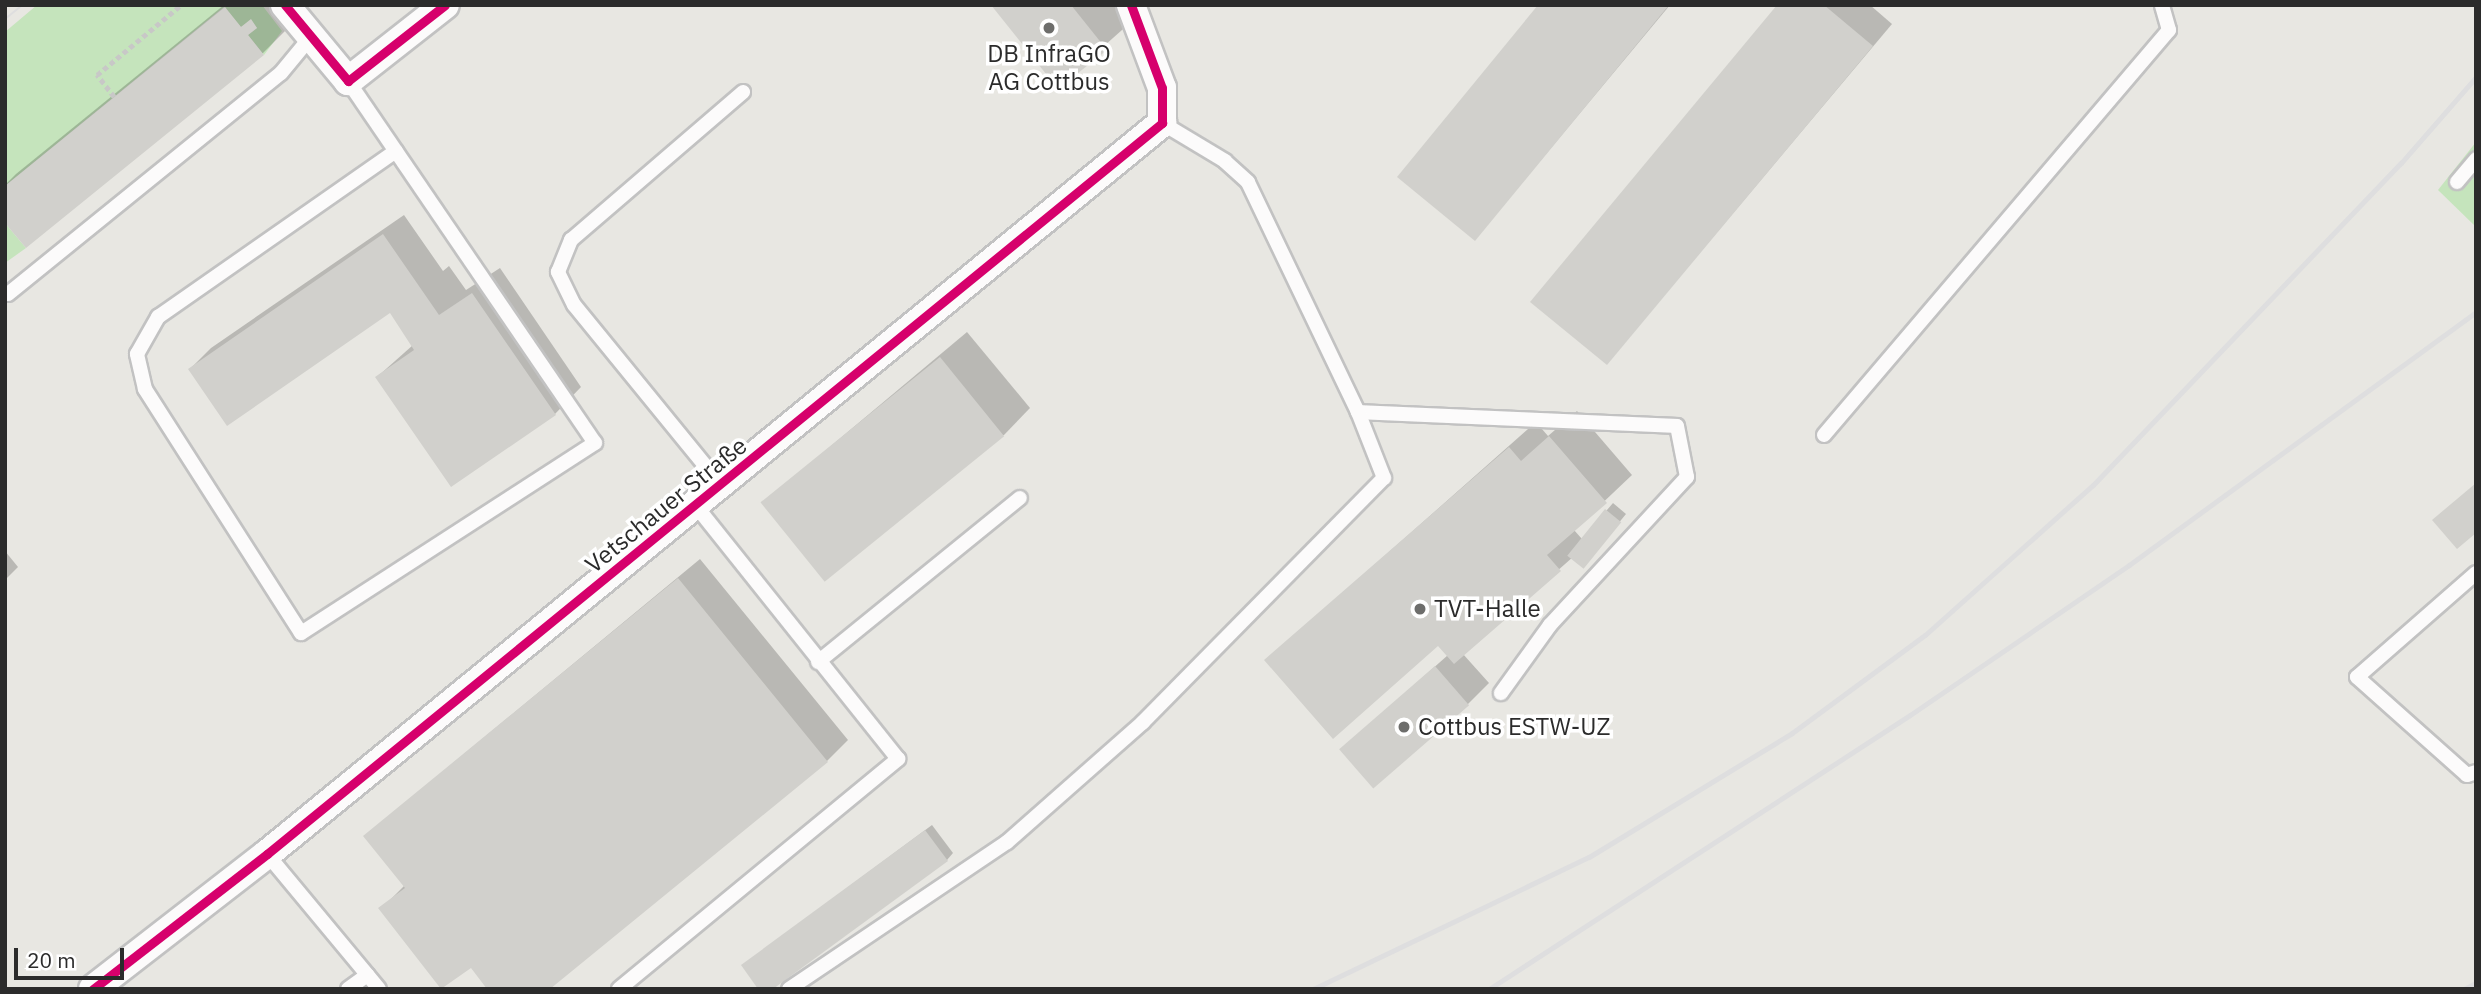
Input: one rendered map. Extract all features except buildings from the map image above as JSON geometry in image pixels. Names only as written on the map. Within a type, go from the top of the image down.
[{"type":"street","points":[[285,5],[348,81],[445,5]]},
{"type":"street","points":[[1130,5],[1162,88],[1162,123]]},
{"type":"street","name":"Vetschauer Straße","points":[[93,989],[267,853],[696,506],[1162,123]]},
{"type":"lane","points":[[1824,435],[2169,30],[2162,5]]},
{"type":"lane","points":[[8,294],[281,74],[310,38]]},
{"type":"lane","points":[[348,81],[396,151],[595,443],[300,632],[145,389],[137,354],[158,317],[396,151]]},
{"type":"lane","points":[[721,485],[574,305],[558,272],[571,240],[743,92]]},
{"type":"lane","points":[[789,989],[1007,842],[1143,722],[1384,478],[1358,412],[1248,182],[1226,160],[1162,123]]},
{"type":"lane","points":[[2457,182],[2476,159]]},
{"type":"lane","points":[[1358,412],[1677,426],[1687,477],[1550,625],[1501,693]]},
{"type":"lane","points":[[818,662],[1020,498]]},
{"type":"lane","points":[[619,989],[898,759],[696,506]]},
{"type":"lane","points":[[2476,573],[2357,677],[2467,775],[2476,772]]},
{"type":"lane","points":[[267,853],[379,989]]},
{"type":"lane","points":[[348,989],[367,975]]},
{"type":"path","points":[[114,97],[97,75],[181,5]]},
{"type":"green space","points":[[37,5],[262,5],[282,31],[264,55],[248,35],[257,28],[251,20],[241,27],[224,7],[5,186],[5,32]]},
{"type":"green space","points":[[2476,142],[2476,225],[2475,226],[2438,190]]},
{"type":"green space","points":[[5,223],[26,248],[5,263]]},
{"type":"tram line","points":[[5,19],[22,5]]},
{"type":"railway","points":[[1313,989],[1589,857],[1792,733],[1925,635],[2093,485],[2401,163],[2476,77]]},
{"type":"railway","points":[[1489,989],[1910,715],[2129,565],[2476,312]]},
{"type":"railway","points":[[2464,989],[2476,983]]},
{"type":"cycle path","points":[[285,5],[348,81],[445,5]]},
{"type":"cycle path","points":[[93,989],[267,854],[1162,123],[1162,88],[1131,5]]},
{"type":"place","name":"DB InfraGO AG Cottbus","points":[[1049,28]]},
{"type":"place","name":"TVT-Halle","points":[[1420,609]]},
{"type":"place","name":"Cottbus ESTW-UZ","points":[[1404,727]]}]
